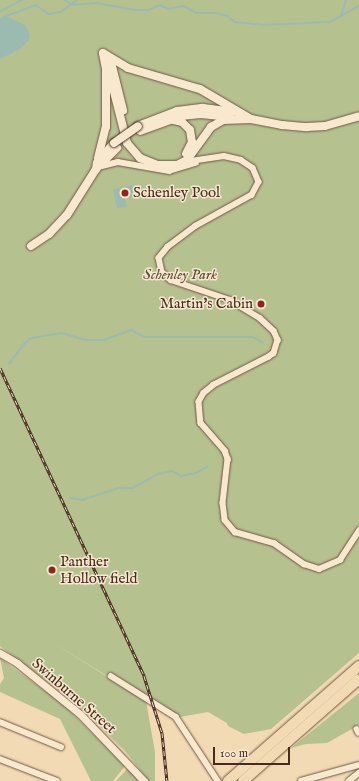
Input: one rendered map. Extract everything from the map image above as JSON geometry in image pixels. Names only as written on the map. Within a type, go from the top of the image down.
[{"type":"highway","points":[[243,781],[359,666]]},
{"type":"highway","points":[[228,781],[359,679]]},
{"type":"main road","points":[[110,58],[128,68],[200,89],[242,116],[217,123],[184,162],[158,165],[135,154],[124,136],[111,80],[110,58]]},
{"type":"main road","points":[[111,74],[128,68]]},
{"type":"main road","points":[[111,74],[128,133],[140,152],[150,158],[169,161],[180,158],[188,152],[192,142],[190,130],[182,122],[169,119]]},
{"type":"main road","points":[[98,166],[106,127],[111,74]]},
{"type":"main road","points":[[31,246],[49,234],[67,216],[98,166],[116,146],[139,129],[166,114],[190,109],[215,108],[252,119],[282,125],[307,127],[325,126],[359,116]]},
{"type":"main road","points":[[139,129],[169,119],[201,114],[242,116]]},
{"type":"street","points":[[98,166],[118,162],[169,171],[200,161],[224,156],[240,160],[253,168],[259,182],[252,195],[196,226],[168,247],[159,258],[162,272],[171,280],[230,300],[260,318],[274,331],[278,340],[274,352],[268,357],[208,389],[199,402],[201,423],[225,451],[228,459],[223,504],[225,520],[235,532],[274,543],[304,564],[319,569],[340,560],[359,531]]},
{"type":"street","points":[[184,162],[200,161]]},
{"type":"street","name":"Swinburne Street","points":[[0,653],[17,663],[80,714],[144,781]]},
{"type":"street","points":[[111,676],[176,717],[218,781]]},
{"type":"street","points":[[0,722],[61,747]]},
{"type":"street","points":[[0,759],[57,781]]},
{"type":"street","points":[[301,781],[359,765]]},
{"type":"street","points":[[349,781],[359,773]]},
{"type":"green space","name":"Schenley Park","points":[[0,0],[359,0],[359,653],[271,729],[244,734],[228,726],[227,723],[208,712],[180,717],[159,702],[112,679],[49,640],[146,701],[155,752],[155,781],[149,781],[125,751],[80,707],[0,646]]},
{"type":"green space","points":[[0,658],[63,704],[125,766],[113,781],[91,781],[60,719],[0,692],[0,684],[4,678]]},
{"type":"green space","points":[[359,693],[359,725],[327,743],[306,744],[291,748]]},
{"type":"green space","points":[[128,768],[138,781],[116,781]]},
{"type":"water","points":[[4,15],[25,25],[30,35],[29,40],[20,49],[0,59],[0,19]]},
{"type":"water","name":"Schenley Pool","points":[[134,185],[136,197],[125,198],[127,207],[117,208],[113,189]]},
{"type":"waterway","points":[[0,12],[22,0]]},
{"type":"waterway","points":[[65,0],[73,5],[96,3],[135,10],[149,10],[160,5],[169,9],[184,6],[197,13],[216,13],[228,16],[235,22],[262,25],[330,22],[359,6]]},
{"type":"waterway","points":[[6,16],[36,5],[49,14],[61,12],[77,0]]},
{"type":"waterway","points":[[341,17],[346,0]]},
{"type":"waterway","points":[[9,364],[24,344],[31,338],[61,333],[87,340],[104,340],[131,330],[145,337],[253,337],[263,342]]},
{"type":"waterway","points":[[71,498],[82,500],[118,488],[133,488],[158,474],[172,471],[182,476],[196,473],[207,467]]},
{"type":"railway","points":[[0,368],[144,676],[162,733],[167,781]]},
{"type":"place","name":"Schenley Pool","points":[[125,193]]},
{"type":"place","name":"Martin's Cabin","points":[[261,304]]},
{"type":"place","name":"Panther Hollow field","points":[[52,570]]}]
